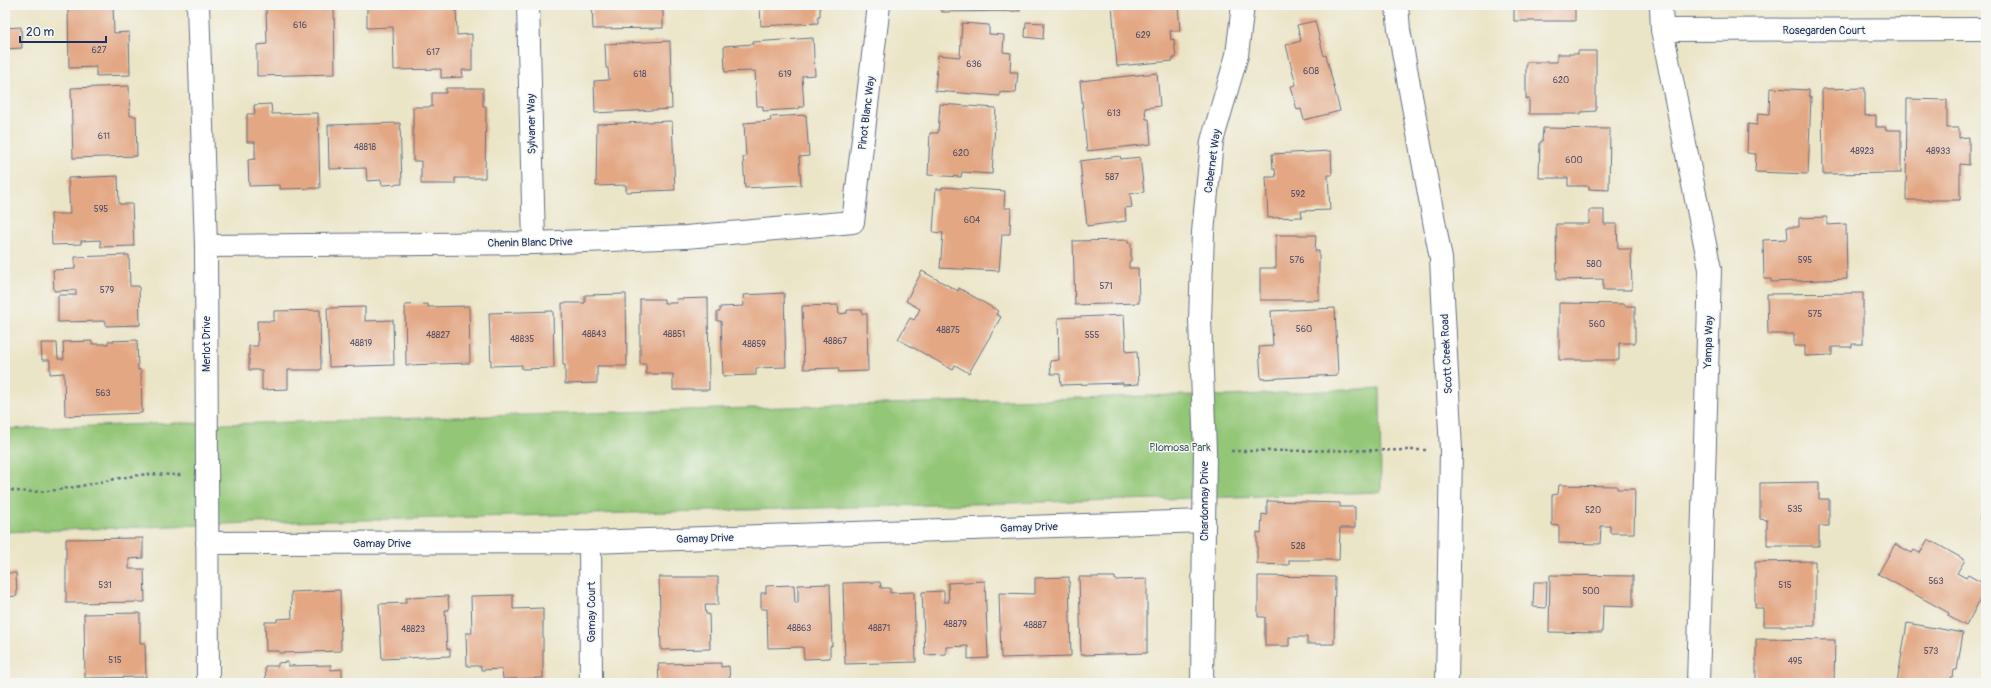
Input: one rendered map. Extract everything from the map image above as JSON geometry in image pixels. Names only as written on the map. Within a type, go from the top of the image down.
[{"type":"street","name":"Merlot Drive","points":[[198,5],[206,246],[208,683]]},
{"type":"street","name":"Sylvaner Way","points":[[528,5],[534,243]]},
{"type":"street","name":"Pinot Blanc Way","points":[[853,222],[879,5]]},
{"type":"street","name":"Cabernet Way","points":[[1200,320],[1203,232],[1212,141],[1236,55],[1242,5]]},
{"type":"street","name":"Scott Creek Road","points":[[1389,5],[1399,30]]},
{"type":"street","name":"Scott Creek Road","points":[[1397,5],[1399,30],[1441,259],[1451,450],[1447,683]]},
{"type":"street","name":"Yampa Way","points":[[1661,5],[1662,30],[1710,269],[1698,683]]},
{"type":"street","name":"Rosegarden Court","points":[[1662,30],[1986,29]]},
{"type":"street","name":"Chenin Blanc Drive","points":[[206,246],[534,243],[686,238],[853,222]]},
{"type":"street","name":"Chardonnay Drive","points":[[1200,320],[1205,451],[1202,683]]},
{"type":"street","name":"Gamay Drive","points":[[207,543],[590,542],[1204,521]]},
{"type":"street","name":"Gamay Court","points":[[590,542],[591,683]]},
{"type":"path","points":[[1205,451],[1451,450]]},
{"type":"path","points":[[5,489],[16,491],[52,490],[95,484],[134,476],[206,475]]},
{"type":"green space","name":"Plomosa Park","points":[[1380,388],[1381,492],[253,523],[5,532],[5,429],[181,423],[227,424],[1178,395],[1227,396]]},
{"type":"building","points":[[68,5],[113,5],[114,33],[129,32],[130,75],[96,76],[96,67],[69,68]]},
{"type":"building","points":[[334,5],[335,74],[257,76],[257,45],[267,44],[266,6]]},
{"type":"building","points":[[367,5],[456,5],[457,35],[472,34],[472,70],[462,70],[463,77],[441,78],[441,69],[394,70],[393,27],[367,28]]},
{"type":"building","points":[[592,5],[663,5],[663,28],[593,29]]},
{"type":"building","points":[[760,5],[820,5],[820,16],[818,16],[818,23],[761,26]]},
{"type":"building","points":[[942,5],[1020,5],[1020,11],[942,12]]},
{"type":"building","points":[[1112,5],[1178,5],[1180,31],[1170,31],[1171,40],[1174,39],[1176,58],[1173,58],[1173,61],[1117,66]]},
{"type":"building","points":[[1514,5],[1575,5],[1575,21],[1514,21]]},
{"type":"building","points":[[1315,21],[1324,56],[1326,55],[1340,111],[1304,120],[1301,109],[1297,110],[1291,86],[1296,85],[1286,45],[1301,41],[1297,25]]},
{"type":"building","points":[[1026,22],[1044,23],[1043,39],[1025,37]]},
{"type":"building","points":[[962,23],[989,25],[989,34],[1004,35],[1003,52],[1011,53],[1010,72],[1018,72],[1016,93],[1000,92],[1000,96],[935,91],[938,55],[960,57]]},
{"type":"building","points":[[21,27],[22,48],[5,49],[5,28]]},
{"type":"building","points":[[813,38],[815,75],[802,76],[804,107],[799,107],[799,109],[763,111],[763,106],[757,106],[755,71],[725,72],[724,46],[753,44],[753,42]]},
{"type":"building","points":[[670,41],[672,109],[595,113],[594,81],[609,80],[608,68],[606,68],[605,44]]},
{"type":"building","points":[[1578,51],[1596,51],[1596,111],[1581,112],[1581,114],[1529,114],[1529,99],[1526,99],[1526,62],[1557,62],[1557,54],[1578,54]]},
{"type":"building","points":[[1157,73],[1160,106],[1145,108],[1146,119],[1149,119],[1151,144],[1087,151],[1080,81]]},
{"type":"building","points":[[129,86],[130,116],[136,116],[137,156],[73,158],[71,88]]},
{"type":"building","points":[[446,88],[483,88],[483,106],[486,106],[485,178],[455,178],[455,184],[421,184],[421,161],[413,161],[413,107],[432,107],[432,93],[446,93]]},
{"type":"building","points":[[1770,88],[1809,90],[1809,96],[1811,97],[1808,174],[1755,172],[1756,154],[1747,153],[1748,124],[1757,125],[1758,113],[1769,114]]},
{"type":"building","points":[[1865,88],[1865,116],[1876,115],[1876,127],[1886,127],[1885,130],[1901,130],[1901,173],[1823,174],[1822,89]]},
{"type":"building","points":[[1907,99],[1947,100],[1947,128],[1959,128],[1959,138],[1969,137],[1969,165],[1960,164],[1960,200],[1906,200]]},
{"type":"building","points":[[271,104],[272,114],[318,113],[320,188],[280,189],[280,185],[249,186],[248,160],[255,159],[255,142],[247,142],[247,114],[255,114],[254,105]]},
{"type":"building","points":[[940,104],[996,108],[992,174],[962,172],[961,177],[928,175],[930,133],[938,133]]},
{"type":"building","points":[[806,115],[809,156],[799,157],[801,185],[745,188],[743,157],[746,157],[744,123],[771,121],[770,117]]},
{"type":"building","points":[[672,121],[675,190],[626,192],[626,185],[596,186],[597,124]]},
{"type":"building","points":[[400,123],[402,184],[382,185],[381,180],[367,181],[366,168],[329,169],[328,125]]},
{"type":"building","points":[[1543,128],[1610,129],[1609,190],[1589,189],[1589,186],[1568,186],[1568,178],[1539,178],[1540,142],[1542,142]]},
{"type":"building","points":[[1331,151],[1332,175],[1328,175],[1330,210],[1301,211],[1302,217],[1268,218],[1266,177],[1276,177],[1275,169],[1273,169],[1272,154]]},
{"type":"building","points":[[1120,156],[1121,159],[1140,157],[1144,192],[1130,194],[1132,207],[1125,208],[1126,221],[1087,226],[1080,161]]},
{"type":"building","points":[[118,176],[119,204],[132,204],[134,246],[101,247],[100,240],[81,241],[81,244],[52,245],[51,214],[70,214],[68,178]]},
{"type":"building","points":[[942,187],[1005,191],[1004,208],[1011,208],[1010,234],[1002,234],[999,271],[940,268],[943,233],[933,232],[936,189],[942,189]]},
{"type":"building","points":[[1589,210],[1604,210],[1604,224],[1617,224],[1618,249],[1631,249],[1632,290],[1603,290],[1603,279],[1557,280],[1556,224],[1589,224]]},
{"type":"building","points":[[1827,217],[1827,225],[1846,224],[1847,279],[1771,282],[1771,279],[1764,279],[1763,240],[1788,239],[1787,227],[1799,227],[1799,218]]},
{"type":"building","points":[[1276,235],[1316,235],[1315,251],[1319,251],[1319,300],[1260,300],[1260,268],[1276,268]]},
{"type":"building","points":[[1128,240],[1128,243],[1131,243],[1131,261],[1129,262],[1129,268],[1138,268],[1139,303],[1075,305],[1073,241]]},
{"type":"building","points":[[129,255],[130,286],[139,286],[140,325],[106,326],[106,321],[58,322],[58,295],[76,295],[76,290],[54,291],[53,270],[75,269],[75,257]]},
{"type":"building","points":[[922,271],[958,291],[959,288],[998,311],[996,314],[1001,317],[969,373],[955,365],[953,370],[898,339],[910,318],[914,320],[920,309],[906,301]]},
{"type":"building","points":[[784,293],[786,367],[756,368],[756,375],[723,376],[721,321],[717,321],[717,312],[720,312],[720,307],[744,306],[743,295]]},
{"type":"building","points":[[1863,293],[1863,344],[1852,344],[1852,347],[1832,347],[1832,355],[1805,356],[1805,346],[1794,346],[1794,334],[1768,334],[1767,294]]},
{"type":"building","points":[[626,294],[627,366],[597,366],[597,383],[565,384],[565,365],[563,365],[562,303],[585,303],[585,295]]},
{"type":"building","points":[[708,298],[709,390],[673,390],[673,374],[646,374],[646,364],[640,364],[640,299],[664,299],[664,303],[677,303],[676,299]]},
{"type":"building","points":[[1559,303],[1624,304],[1625,306],[1635,306],[1635,343],[1619,343],[1619,360],[1559,360]]},
{"type":"building","points":[[428,304],[428,307],[469,306],[470,363],[406,365],[405,305]]},
{"type":"building","points":[[838,305],[839,314],[847,313],[847,310],[862,310],[862,314],[867,314],[868,371],[839,372],[838,368],[804,369],[802,306]]},
{"type":"building","points":[[365,307],[365,321],[393,320],[394,365],[329,367],[327,308]]},
{"type":"building","points":[[1335,308],[1338,375],[1261,379],[1259,347],[1273,346],[1271,311]]},
{"type":"building","points":[[320,310],[321,370],[288,370],[288,389],[262,390],[262,370],[249,370],[249,346],[258,346],[257,321],[274,321],[274,311]]},
{"type":"building","points":[[553,311],[554,368],[522,369],[522,365],[491,366],[489,313]]},
{"type":"building","points":[[1124,315],[1126,352],[1137,351],[1139,384],[1123,385],[1123,383],[1061,385],[1060,374],[1051,374],[1050,361],[1059,360],[1058,318]]},
{"type":"building","points":[[137,340],[138,370],[141,370],[142,413],[65,416],[64,373],[50,374],[50,360],[42,360],[41,343],[57,343],[58,359],[64,359],[63,342],[92,341],[92,344],[108,344],[108,341]]},
{"type":"building","points":[[1819,482],[1819,499],[1829,499],[1829,526],[1819,526],[1819,546],[1767,546],[1767,520],[1760,519],[1760,483]]},
{"type":"building","points":[[1559,485],[1617,486],[1617,489],[1635,489],[1634,533],[1610,533],[1610,526],[1601,526],[1600,544],[1559,543],[1559,526],[1552,525],[1552,495],[1558,494]]},
{"type":"building","points":[[1267,501],[1340,503],[1340,507],[1355,507],[1355,528],[1340,528],[1339,560],[1289,560],[1289,565],[1257,564],[1257,532],[1261,533],[1262,514],[1267,515]]},
{"type":"building","points":[[1980,517],[1986,517],[1986,543],[1984,544]]},
{"type":"building","points":[[143,538],[143,558],[129,559],[129,569],[144,569],[145,602],[66,603],[66,539]]},
{"type":"building","points":[[1928,539],[1965,560],[1957,573],[1966,578],[1968,575],[1986,585],[1986,589],[1966,626],[1948,616],[1949,613],[1878,574],[1895,544],[1912,553],[1914,550],[1920,553]]},
{"type":"building","points":[[1815,561],[1815,626],[1763,626],[1763,608],[1755,608],[1755,562]]},
{"type":"building","points":[[5,573],[16,573],[17,596],[5,597]]},
{"type":"building","points":[[1550,575],[1633,576],[1633,607],[1603,606],[1602,633],[1549,632]]},
{"type":"building","points":[[1258,576],[1335,577],[1334,644],[1307,644],[1307,637],[1289,637],[1289,646],[1265,646],[1265,617],[1258,617]]},
{"type":"building","points":[[659,577],[718,577],[718,605],[705,605],[706,614],[709,614],[710,649],[661,650]]},
{"type":"building","points":[[1069,577],[1071,656],[1001,658],[999,593],[1035,594],[1035,578]]},
{"type":"building","points":[[1079,577],[1115,577],[1115,580],[1147,579],[1147,653],[1081,655]]},
{"type":"building","points":[[985,581],[988,658],[968,659],[968,646],[946,647],[946,654],[925,655],[922,592],[944,591],[944,602],[949,602],[948,583]]},
{"type":"building","points":[[880,582],[881,588],[890,588],[890,593],[914,592],[916,662],[845,664],[843,583]]},
{"type":"building","points":[[1534,582],[1547,582],[1546,608],[1533,607]]},
{"type":"building","points":[[830,584],[832,646],[830,646],[830,658],[804,659],[803,647],[768,648],[767,609],[761,609],[761,593],[766,593],[766,586],[794,585],[795,603],[798,603],[798,585]]},
{"type":"building","points":[[340,590],[341,651],[279,653],[279,651],[266,651],[265,622],[277,622],[277,619],[292,618],[291,592]]},
{"type":"building","points":[[513,595],[513,609],[543,608],[543,678],[503,679],[502,669],[481,670],[481,666],[467,666],[466,633],[472,633],[471,596]]},
{"type":"building","points":[[448,596],[449,610],[445,610],[447,649],[450,649],[450,656],[382,659],[379,604],[406,603],[406,598]]},
{"type":"building","points":[[140,613],[140,643],[145,643],[146,677],[85,678],[84,614]]},
{"type":"building","points":[[1907,623],[1963,633],[1957,670],[1954,670],[1950,683],[1897,683]]},
{"type":"building","points":[[1756,639],[1835,640],[1834,683],[1756,683]]},
{"type":"building","points":[[5,655],[7,655],[7,680],[5,680]]},
{"type":"building","points":[[288,662],[288,666],[331,665],[331,670],[342,669],[342,683],[266,683],[265,666],[278,666],[278,663]]},
{"type":"building","points":[[721,663],[721,667],[729,666],[730,683],[659,683],[658,664]]}]
